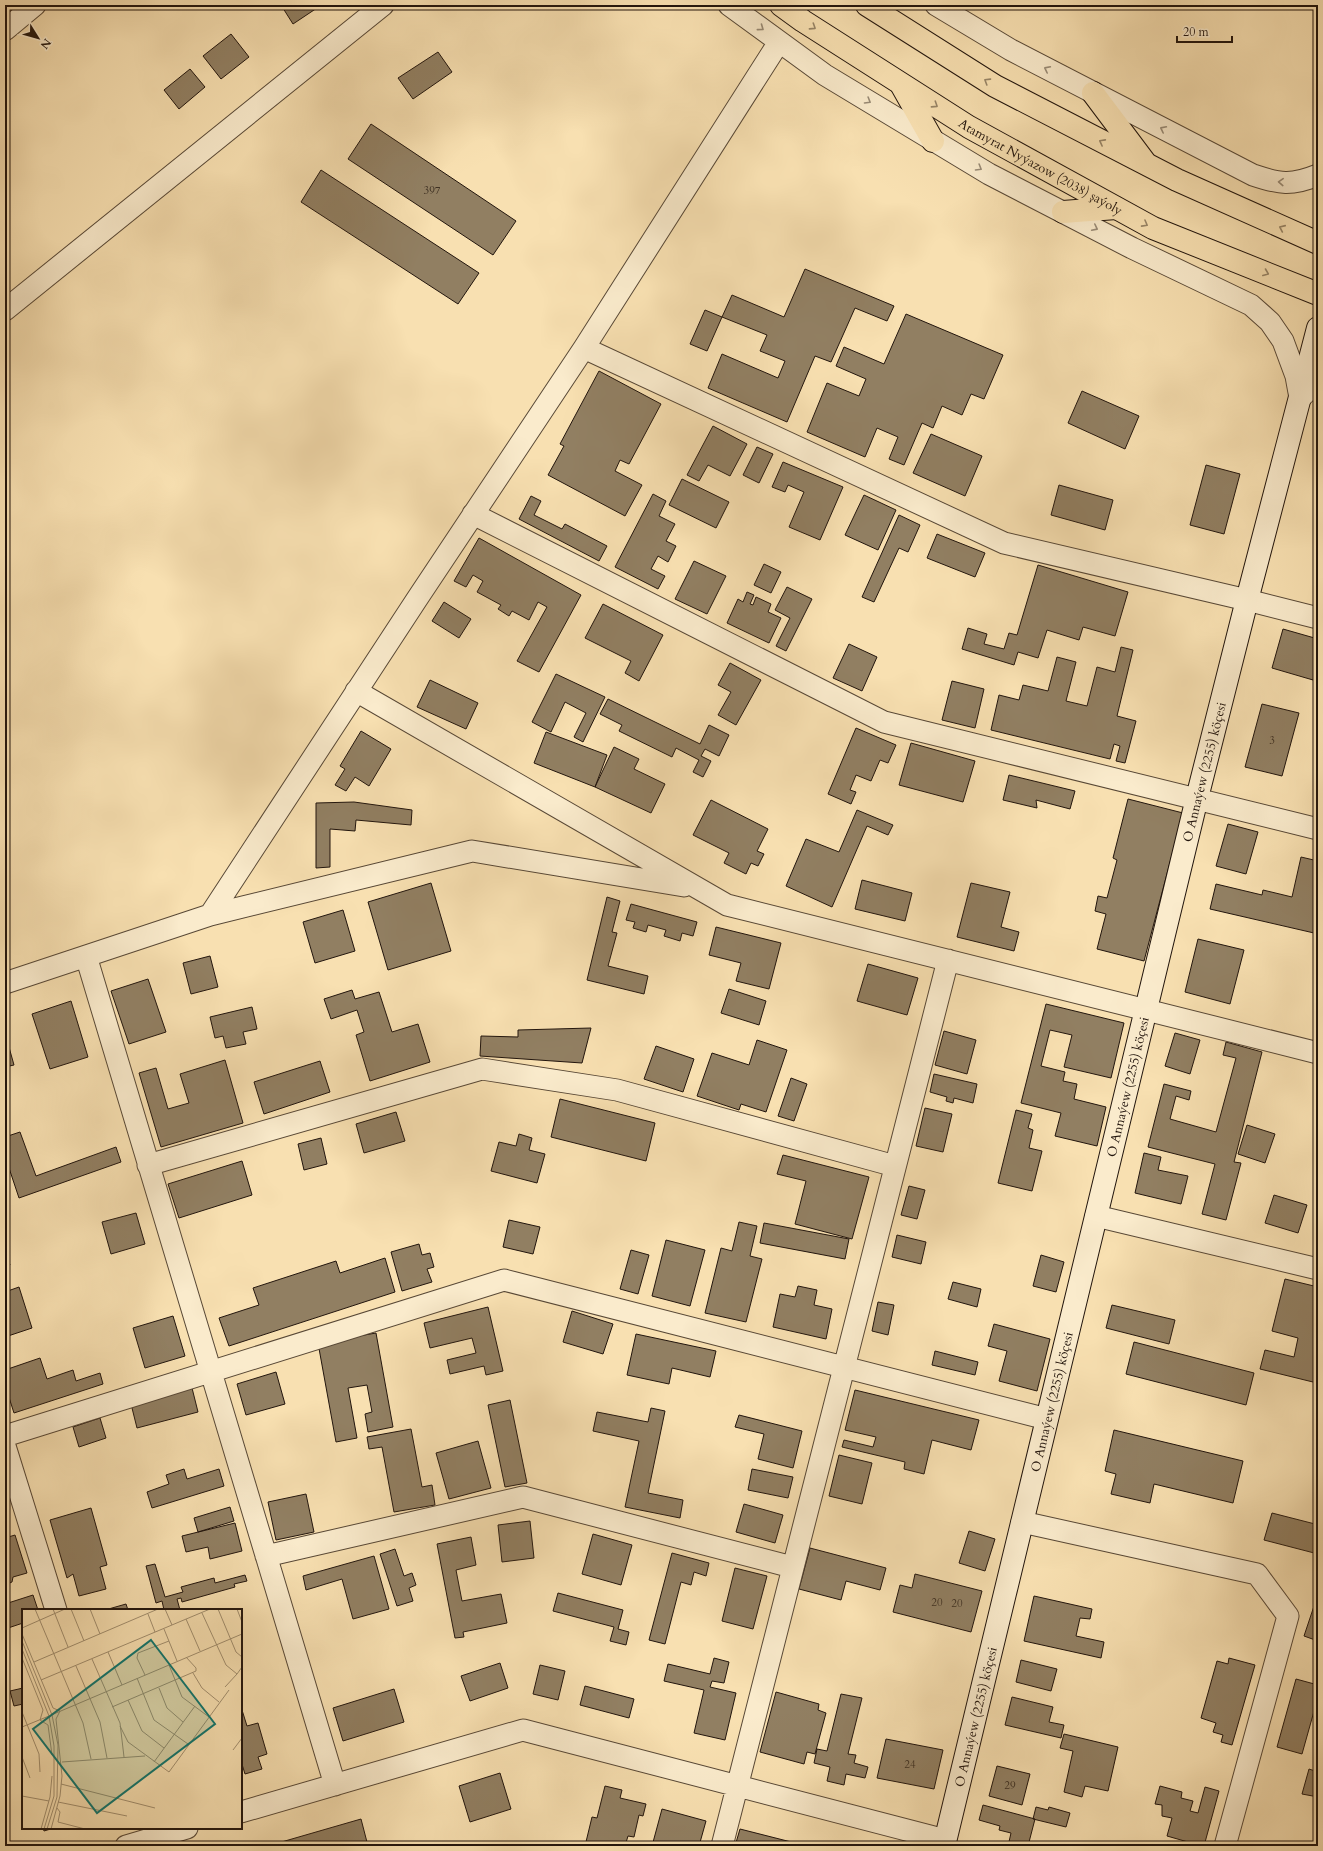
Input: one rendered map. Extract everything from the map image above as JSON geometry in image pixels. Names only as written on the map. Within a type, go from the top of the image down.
[{"type":"main road","name":"Atamyrat Nyýazow (2038) şaýoly","points":[[781,5],[803,21],[969,127],[1153,228],[1318,294]]},
{"type":"main road","points":[[867,5],[995,86],[1147,165],[1318,244]]},
{"type":"main road","points":[[900,83],[934,140]]},
{"type":"main road","points":[[1093,93],[1147,165]]},
{"type":"main road","points":[[1063,212],[1116,208]]},
{"type":"main road","name":"O Annaýew (2255) köçesi","points":[[944,1843],[1197,798],[1318,328]]},
{"type":"street","points":[[5,30],[35,5]]},
{"type":"street","points":[[5,310],[384,5]]},
{"type":"street","points":[[729,5],[825,75],[989,174],[1251,305],[1270,322],[1283,341],[1296,376],[1300,398]]},
{"type":"street","points":[[936,5],[1011,50],[1253,175],[1277,183],[1301,182],[1318,175]]},
{"type":"street","points":[[210,915],[356,691],[584,348],[779,42]]},
{"type":"street","points":[[584,348],[1004,543],[1318,618]]},
{"type":"street","points":[[1300,398],[1318,381]]},
{"type":"street","points":[[473,514],[884,722],[1318,829]]},
{"type":"street","points":[[356,691],[727,905],[1318,1053]]},
{"type":"street","points":[[5,983],[210,915],[472,851],[697,888]]},
{"type":"street","points":[[86,956],[335,1785]]},
{"type":"street","points":[[722,1846],[736,1785],[948,960]]},
{"type":"street","points":[[148,1165],[482,1069],[617,1090],[895,1166]]},
{"type":"street","points":[[1096,1216],[1318,1269]]},
{"type":"street","points":[[5,1436],[504,1280],[1047,1419]]},
{"type":"street","points":[[5,1446],[56,1609]]},
{"type":"street","points":[[266,1556],[523,1497],[792,1566]]},
{"type":"street","points":[[1022,1522],[1257,1574],[1288,1616],[1225,1846]]},
{"type":"street","points":[[242,1812],[523,1730],[736,1785],[944,1843]]},
{"type":"street","points":[[121,1829],[126,1846],[184,1829]]},
{"type":"building","points":[[281,5],[315,5],[317,8],[293,24]]},
{"type":"building","points":[[231,34],[249,57],[221,79],[203,56]]},
{"type":"building","points":[[438,52],[452,72],[413,99],[398,78]]},
{"type":"building","points":[[190,69],[205,87],[179,109],[164,90]]},
{"type":"building","points":[[371,124],[516,221],[493,255],[348,159]]},
{"type":"building","points":[[321,170],[479,273],[458,304],[301,202]]},
{"type":"building","points":[[805,269],[894,306],[887,321],[855,308],[831,362],[815,356],[787,422],[708,388],[722,354],[778,378],[785,361],[760,351],[767,335],[722,317],[732,295],[784,317]]},
{"type":"building","points":[[705,310],[722,317],[707,351],[690,344]]},
{"type":"building","points":[[906,314],[1003,355],[984,399],[971,394],[962,415],[942,406],[933,428],[922,423],[904,465],[889,459],[898,437],[877,428],[865,457],[807,432],[827,383],[859,396],[866,379],[836,366],[844,347],[884,364]]},
{"type":"building","points":[[599,371],[661,404],[629,464],[620,460],[615,471],[642,485],[625,516],[548,475],[564,446],[560,444]]},
{"type":"building","points":[[1082,391],[1139,416],[1125,449],[1068,423]]},
{"type":"building","points":[[713,426],[747,444],[730,476],[708,465],[699,481],[687,475]]},
{"type":"building","points":[[931,434],[982,456],[965,496],[913,473]]},
{"type":"building","points":[[757,447],[773,454],[759,483],[743,475]]},
{"type":"building","points":[[783,462],[843,487],[820,540],[789,527],[804,492],[788,485],[785,492],[772,487]]},
{"type":"building","points":[[1206,465],[1240,474],[1224,534],[1190,525]]},
{"type":"building","points":[[682,479],[729,502],[716,528],[669,505]]},
{"type":"building","points":[[1059,485],[1113,500],[1105,530],[1051,515]]},
{"type":"building","points":[[653,494],[666,501],[659,516],[675,524],[666,541],[676,546],[668,562],[658,556],[651,569],[665,576],[658,589],[615,567]]},
{"type":"building","points":[[864,495],[896,510],[878,550],[845,535]]},
{"type":"building","points":[[531,496],[541,501],[534,515],[562,529],[565,524],[607,546],[599,561],[519,519]]},
{"type":"building","points":[[899,515],[920,525],[908,552],[899,548],[874,602],[862,597]]},
{"type":"building","points":[[937,534],[985,553],[975,577],[927,558]]},
{"type":"building","points":[[479,538],[581,595],[539,672],[517,661],[547,607],[538,602],[529,620],[512,611],[509,616],[498,609],[501,605],[477,592],[483,581],[473,575],[466,587],[454,581]]},
{"type":"building","points":[[694,561],[726,576],[707,614],[675,599]]},
{"type":"building","points":[[764,564],[781,572],[771,593],[754,585]]},
{"type":"building","points":[[1038,565],[1128,592],[1115,636],[1083,627],[1079,640],[1047,630],[1038,658],[1018,652],[1014,665],[962,649],[968,628],[987,634],[984,644],[1004,649],[1009,633],[1017,635]]},
{"type":"building","points":[[787,587],[812,599],[786,651],[776,646],[790,618],[775,610]]},
{"type":"building","points":[[747,592],[754,595],[750,604],[753,605],[756,597],[771,604],[768,612],[781,618],[769,643],[727,623],[738,599],[743,602]]},
{"type":"building","points":[[444,602],[471,619],[459,638],[432,621]]},
{"type":"building","points":[[603,604],[663,635],[639,681],[625,673],[631,661],[585,638]]},
{"type":"building","points":[[1283,629],[1318,639],[1318,663],[1313,680],[1272,668]]},
{"type":"building","points":[[849,644],[877,657],[862,691],[833,678]]},
{"type":"building","points":[[1121,647],[1133,650],[1117,716],[1136,721],[1125,763],[1116,761],[1120,746],[1114,744],[1110,759],[991,730],[999,695],[1019,700],[1023,685],[1048,691],[1057,657],[1076,662],[1066,701],[1087,706],[1097,667],[1115,672]]},
{"type":"building","points":[[730,663],[761,680],[736,725],[718,715],[731,692],[718,685]]},
{"type":"building","points":[[556,674],[605,697],[583,742],[574,737],[586,713],[565,702],[551,732],[532,722]]},
{"type":"building","points":[[430,680],[478,703],[466,729],[417,707]]},
{"type":"building","points":[[952,681],[984,689],[975,728],[942,720]]},
{"type":"building","points":[[608,699],[700,744],[709,725],[729,735],[719,756],[705,749],[701,756],[711,761],[703,777],[693,772],[699,760],[676,748],[672,757],[619,731],[622,725],[600,714]]},
{"type":"building","points":[[1262,704],[1299,713],[1282,776],[1245,767]]},
{"type":"building","points":[[856,728],[896,745],[888,763],[880,760],[871,781],[856,775],[850,790],[856,792],[851,804],[828,794]]},
{"type":"building","points":[[361,731],[391,749],[369,786],[355,777],[346,791],[335,785],[345,769],[340,766]]},
{"type":"building","points":[[546,732],[607,755],[595,787],[534,763]]},
{"type":"building","points":[[911,743],[975,761],[963,802],[899,785]]},
{"type":"building","points":[[614,747],[639,759],[634,769],[665,784],[651,813],[595,787]]},
{"type":"building","points":[[1009,775],[1075,791],[1070,809],[1036,800],[1037,808],[1003,800]]},
{"type":"building","points":[[1128,799],[1183,813],[1144,961],[1097,949],[1106,914],[1095,911],[1098,896],[1107,898],[1117,860],[1113,858]]},
{"type":"building","points":[[711,800],[768,829],[757,851],[764,854],[758,866],[751,863],[746,874],[724,863],[729,853],[693,835]]},
{"type":"building","points":[[354,802],[412,810],[411,825],[356,820],[355,831],[330,829],[330,867],[316,868],[316,803]]},
{"type":"building","points":[[857,810],[893,825],[888,835],[867,826],[832,907],[786,886],[806,839],[839,852]]},
{"type":"building","points":[[1228,824],[1258,832],[1246,874],[1216,866]]},
{"type":"building","points":[[1301,857],[1318,861],[1318,930],[1314,929],[1314,933],[1210,909],[1216,884],[1262,895],[1263,890],[1292,897]]},
{"type":"building","points":[[862,880],[912,893],[905,921],[855,909]]},
{"type":"building","points":[[431,883],[451,951],[388,970],[368,902]]},
{"type":"building","points":[[971,883],[1010,892],[1001,927],[1019,932],[1014,951],[957,937]]},
{"type":"building","points":[[607,897],[620,901],[612,932],[617,933],[608,966],[648,976],[644,994],[587,980]]},
{"type":"building","points":[[631,904],[697,922],[693,936],[682,933],[680,941],[664,936],[666,930],[648,925],[646,932],[633,928],[635,922],[626,920]]},
{"type":"building","points":[[343,910],[355,951],[315,963],[303,922]]},
{"type":"building","points":[[716,927],[781,943],[769,989],[736,981],[741,963],[709,955]]},
{"type":"building","points":[[1198,939],[1244,950],[1230,1004],[1185,992]]},
{"type":"building","points":[[210,956],[218,987],[191,994],[183,963]]},
{"type":"building","points":[[868,964],[918,978],[907,1015],[857,1001]]},
{"type":"building","points":[[148,979],[166,1032],[129,1044],[111,991]]},
{"type":"building","points":[[1318,988],[1318,1000],[1315,999]]},
{"type":"building","points":[[729,989],[766,1001],[759,1025],[721,1013]]},
{"type":"building","points":[[352,990],[355,999],[379,992],[392,1032],[418,1024],[430,1062],[370,1081],[356,1035],[364,1032],[357,1010],[331,1019],[324,999]]},
{"type":"building","points":[[71,1001],[88,1057],[50,1069],[32,1014]]},
{"type":"building","points":[[1046,1004],[1124,1023],[1111,1078],[1064,1067],[1072,1035],[1050,1030],[1041,1066],[1065,1072],[1063,1081],[1077,1084],[1074,1099],[1106,1107],[1097,1146],[1055,1136],[1061,1113],[1021,1103]]},
{"type":"building","points":[[252,1007],[257,1029],[243,1032],[246,1044],[226,1048],[223,1036],[215,1038],[210,1017]]},
{"type":"building","points":[[591,1028],[582,1063],[480,1056],[481,1036],[518,1037],[518,1030]]},
{"type":"building","points":[[944,1031],[976,1040],[967,1074],[935,1065]]},
{"type":"building","points":[[5,1033],[14,1065],[5,1067]]},
{"type":"building","points":[[1175,1033],[1200,1040],[1190,1074],[1165,1066]]},
{"type":"building","points":[[757,1040],[787,1050],[766,1112],[741,1104],[739,1110],[697,1096],[712,1053],[749,1065]]},
{"type":"building","points":[[1226,1042],[1262,1052],[1234,1162],[1241,1163],[1226,1220],[1202,1214],[1215,1164],[1148,1147],[1164,1084],[1191,1091],[1189,1100],[1176,1096],[1170,1119],[1216,1132],[1236,1058],[1223,1055]]},
{"type":"building","points":[[656,1046],[694,1059],[683,1092],[644,1079]]},
{"type":"building","points":[[225,1060],[243,1123],[161,1147],[139,1073],[156,1068],[168,1109],[189,1103],[180,1074]]},
{"type":"building","points":[[320,1061],[330,1092],[264,1114],[254,1082]]},
{"type":"building","points":[[934,1074],[977,1084],[973,1103],[954,1098],[953,1103],[946,1101],[947,1097],[930,1092]]},
{"type":"building","points":[[791,1078],[807,1084],[794,1121],[778,1116]]},
{"type":"building","points":[[560,1099],[655,1123],[646,1161],[551,1137]]},
{"type":"building","points":[[925,1108],[952,1114],[943,1152],[916,1146]]},
{"type":"building","points":[[1016,1110],[1032,1114],[1028,1128],[1033,1130],[1029,1148],[1042,1151],[1032,1191],[998,1183]]},
{"type":"building","points":[[396,1112],[405,1141],[364,1153],[356,1124]]},
{"type":"building","points":[[1247,1125],[1275,1134],[1265,1163],[1238,1154]]},
{"type":"building","points":[[20,1132],[36,1176],[116,1147],[121,1162],[19,1198],[5,1156],[5,1137]]},
{"type":"building","points":[[519,1134],[532,1138],[529,1150],[545,1154],[537,1183],[491,1171],[499,1142],[516,1146]]},
{"type":"building","points":[[321,1138],[327,1164],[304,1170],[298,1144]]},
{"type":"building","points":[[1144,1153],[1161,1157],[1158,1170],[1188,1176],[1181,1204],[1135,1193]]},
{"type":"building","points":[[783,1155],[869,1177],[852,1239],[795,1224],[806,1181],[777,1174]]},
{"type":"building","points":[[242,1161],[252,1195],[179,1218],[168,1184]]},
{"type":"building","points":[[909,1186],[925,1190],[917,1219],[901,1215]]},
{"type":"building","points":[[1274,1195],[1307,1205],[1298,1233],[1265,1223]]},
{"type":"building","points":[[136,1213],[145,1244],[111,1254],[102,1222]]},
{"type":"building","points":[[509,1220],[540,1227],[533,1254],[503,1247]]},
{"type":"building","points":[[739,1222],[757,1226],[750,1256],[762,1259],[746,1322],[705,1313],[721,1248],[732,1251]]},
{"type":"building","points":[[764,1223],[849,1239],[845,1259],[760,1243]]},
{"type":"building","points":[[897,1235],[926,1242],[921,1264],[892,1257]]},
{"type":"building","points":[[666,1240],[705,1250],[690,1306],[652,1296]]},
{"type":"building","points":[[419,1244],[422,1255],[430,1253],[434,1267],[427,1269],[432,1282],[402,1291],[391,1252]]},
{"type":"building","points":[[631,1250],[649,1255],[638,1294],[620,1289]]},
{"type":"building","points":[[5,1252],[10,1265],[5,1267]]},
{"type":"building","points":[[1041,1255],[1064,1262],[1056,1292],[1033,1286]]},
{"type":"building","points":[[385,1258],[395,1292],[229,1346],[219,1318],[259,1305],[253,1288],[336,1261],[340,1273]]},
{"type":"building","points":[[1285,1279],[1318,1287],[1317,1383],[1260,1369],[1265,1350],[1294,1357],[1298,1338],[1272,1331]]},
{"type":"building","points":[[953,1282],[981,1289],[977,1307],[948,1299]]},
{"type":"building","points":[[798,1286],[817,1290],[814,1305],[832,1309],[826,1339],[773,1327],[780,1294],[795,1297]]},
{"type":"building","points":[[19,1287],[32,1328],[5,1337],[5,1292]]},
{"type":"building","points":[[878,1302],[894,1305],[888,1335],[872,1331]]},
{"type":"building","points":[[1112,1305],[1175,1320],[1169,1344],[1106,1328]]},
{"type":"building","points":[[488,1307],[503,1371],[486,1375],[484,1366],[450,1374],[447,1360],[476,1353],[472,1338],[430,1348],[424,1323]]},
{"type":"building","points":[[572,1311],[613,1324],[603,1354],[563,1342]]},
{"type":"building","points":[[173,1316],[185,1356],[145,1368],[133,1328]]},
{"type":"building","points":[[994,1324],[1050,1339],[1037,1391],[999,1381],[1007,1351],[988,1346]]},
{"type":"building","points":[[376,1333],[393,1427],[368,1432],[365,1414],[372,1412],[367,1385],[348,1388],[357,1438],[336,1442],[318,1343]]},
{"type":"building","points":[[636,1334],[716,1351],[710,1377],[672,1368],[669,1384],[627,1375]]},
{"type":"building","points":[[1134,1342],[1254,1373],[1246,1405],[1126,1374]]},
{"type":"building","points":[[935,1351],[978,1362],[975,1375],[932,1365]]},
{"type":"building","points":[[40,1358],[47,1379],[73,1370],[76,1381],[100,1373],[103,1384],[14,1413],[5,1385],[5,1370]]},
{"type":"building","points":[[276,1372],[285,1404],[246,1415],[237,1384]]},
{"type":"building","points":[[192,1388],[198,1412],[137,1428],[131,1404]]},
{"type":"building","points":[[855,1390],[979,1420],[971,1450],[932,1440],[924,1474],[904,1469],[905,1462],[842,1447],[844,1440],[873,1447],[876,1437],[845,1430]]},
{"type":"building","points":[[510,1400],[527,1483],[505,1487],[488,1405]]},
{"type":"building","points":[[651,1408],[665,1411],[648,1493],[683,1500],[680,1518],[625,1507],[639,1441],[593,1431],[597,1412],[648,1422]]},
{"type":"building","points":[[739,1415],[802,1431],[793,1468],[758,1459],[764,1434],[735,1427]]},
{"type":"building","points":[[100,1418],[106,1438],[79,1447],[73,1427]]},
{"type":"building","points":[[411,1429],[422,1487],[432,1485],[435,1505],[394,1512],[382,1447],[369,1449],[367,1437]]},
{"type":"building","points":[[1114,1430],[1243,1461],[1233,1503],[1154,1484],[1150,1503],[1111,1494],[1116,1474],[1105,1471]]},
{"type":"building","points":[[478,1441],[491,1488],[449,1499],[436,1453]]},
{"type":"building","points":[[839,1455],[872,1463],[862,1504],[829,1496]]},
{"type":"building","points":[[184,1469],[187,1479],[219,1469],[224,1486],[152,1508],[147,1492],[169,1484],[166,1475]]},
{"type":"building","points":[[752,1469],[793,1477],[788,1498],[748,1490]]},
{"type":"building","points":[[306,1494],[314,1532],[276,1540],[268,1502]]},
{"type":"building","points":[[744,1504],[783,1515],[775,1543],[736,1532]]},
{"type":"building","points":[[230,1507],[234,1521],[198,1532],[194,1518]]},
{"type":"building","points":[[91,1508],[107,1565],[100,1567],[106,1589],[79,1596],[73,1574],[67,1578],[50,1520]]},
{"type":"building","points":[[1272,1513],[1315,1524],[1318,1513],[1318,1554],[1264,1540]]},
{"type":"building","points":[[530,1521],[534,1558],[502,1562],[498,1525]]},
{"type":"building","points":[[235,1523],[242,1551],[210,1559],[208,1547],[186,1552],[182,1536]]},
{"type":"building","points":[[969,1531],[995,1539],[985,1571],[959,1563]]},
{"type":"building","points":[[593,1534],[632,1545],[621,1585],[582,1574]]},
{"type":"building","points":[[15,1535],[27,1573],[13,1577],[12,1582],[5,1585],[5,1538]]},
{"type":"building","points":[[471,1537],[476,1565],[456,1570],[462,1601],[501,1594],[507,1623],[463,1632],[464,1637],[455,1638],[437,1544]]},
{"type":"building","points":[[810,1548],[886,1568],[880,1590],[846,1581],[841,1600],[799,1589]]},
{"type":"building","points":[[395,1549],[404,1576],[412,1573],[416,1585],[409,1588],[413,1601],[397,1606],[380,1554]]},
{"type":"building","points":[[672,1553],[709,1563],[706,1576],[694,1572],[691,1585],[681,1582],[665,1644],[649,1640]]},
{"type":"building","points":[[374,1556],[389,1609],[353,1619],[342,1579],[306,1590],[303,1576]]},
{"type":"building","points":[[155,1564],[165,1597],[183,1592],[181,1587],[214,1578],[215,1583],[245,1575],[247,1581],[234,1584],[235,1587],[182,1602],[181,1598],[177,1599],[180,1609],[164,1609],[162,1601],[156,1603],[146,1566]]},
{"type":"building","points":[[735,1568],[767,1576],[753,1629],[722,1621]]},
{"type":"building","points":[[915,1574],[982,1591],[971,1632],[893,1612],[900,1585],[912,1588]]},
{"type":"building","points":[[558,1593],[623,1610],[618,1629],[629,1632],[626,1645],[610,1641],[614,1627],[553,1611]]},
{"type":"building","points":[[33,1595],[38,1609],[22,1609],[22,1623],[5,1629],[5,1604]]},
{"type":"building","points":[[1034,1596],[1092,1609],[1090,1619],[1080,1618],[1076,1636],[1104,1642],[1101,1658],[1024,1641]]},
{"type":"building","points":[[126,1604],[128,1609],[108,1609]]},
{"type":"building","points":[[1314,1606],[1318,1607],[1318,1641],[1304,1636]]},
{"type":"building","points":[[714,1658],[729,1662],[724,1683],[712,1681],[710,1687],[736,1693],[725,1740],[694,1733],[704,1690],[664,1681],[668,1664],[710,1674]]},
{"type":"building","points":[[1229,1658],[1255,1665],[1232,1745],[1221,1742],[1223,1735],[1213,1732],[1216,1723],[1201,1718],[1217,1661],[1228,1664]]},
{"type":"building","points":[[1021,1660],[1057,1669],[1051,1691],[1016,1682]]},
{"type":"building","points":[[500,1663],[508,1688],[470,1701],[461,1676]]},
{"type":"building","points":[[540,1665],[565,1671],[558,1700],[533,1694]]},
{"type":"building","points":[[1296,1679],[1318,1685],[1318,1697],[1302,1754],[1277,1747]]},
{"type":"building","points":[[585,1686],[634,1699],[629,1718],[580,1705]]},
{"type":"building","points":[[22,1688],[22,1704],[14,1706],[10,1691]]},
{"type":"building","points":[[394,1689],[404,1722],[343,1741],[333,1708]]},
{"type":"building","points":[[776,1692],[819,1704],[818,1710],[826,1713],[815,1754],[807,1752],[804,1764],[760,1752]]},
{"type":"building","points":[[841,1694],[862,1698],[848,1754],[856,1755],[854,1763],[868,1767],[865,1778],[846,1774],[844,1785],[827,1781],[830,1767],[814,1763],[817,1749],[827,1751]]},
{"type":"building","points":[[1012,1697],[1053,1707],[1049,1722],[1064,1725],[1061,1738],[1005,1725]]},
{"type":"building","points":[[242,1710],[247,1726],[258,1723],[267,1754],[258,1757],[262,1769],[245,1774],[242,1764]]},
{"type":"building","points":[[1064,1734],[1118,1747],[1108,1791],[1085,1786],[1082,1797],[1064,1792],[1073,1751],[1060,1748]]},
{"type":"building","points":[[886,1739],[943,1750],[934,1789],[877,1778]]},
{"type":"building","points":[[997,1766],[1030,1774],[1022,1805],[989,1796]]},
{"type":"building","points":[[1309,1769],[1318,1772],[1318,1797],[1302,1794]]},
{"type":"building","points":[[500,1773],[511,1809],[470,1822],[459,1786]]},
{"type":"building","points":[[605,1786],[622,1790],[620,1798],[646,1804],[643,1816],[639,1815],[634,1837],[628,1836],[625,1846],[585,1846],[592,1817],[597,1818]]},
{"type":"building","points":[[1160,1786],[1182,1792],[1181,1798],[1193,1801],[1190,1811],[1198,1813],[1205,1787],[1219,1791],[1204,1846],[1187,1846],[1188,1842],[1167,1836],[1172,1818],[1162,1816],[1162,1805],[1155,1804]]},
{"type":"building","points":[[983,1805],[1035,1819],[1028,1846],[1008,1846],[1011,1833],[999,1830],[1000,1826],[979,1820]]},
{"type":"building","points":[[1036,1807],[1048,1810],[1049,1807],[1070,1813],[1066,1827],[1033,1819]]},
{"type":"building","points":[[662,1809],[706,1821],[699,1846],[652,1846]]},
{"type":"building","points":[[361,1819],[368,1846],[279,1846],[278,1843]]},
{"type":"building","points":[[740,1829],[803,1845],[803,1846],[735,1846]]}]
